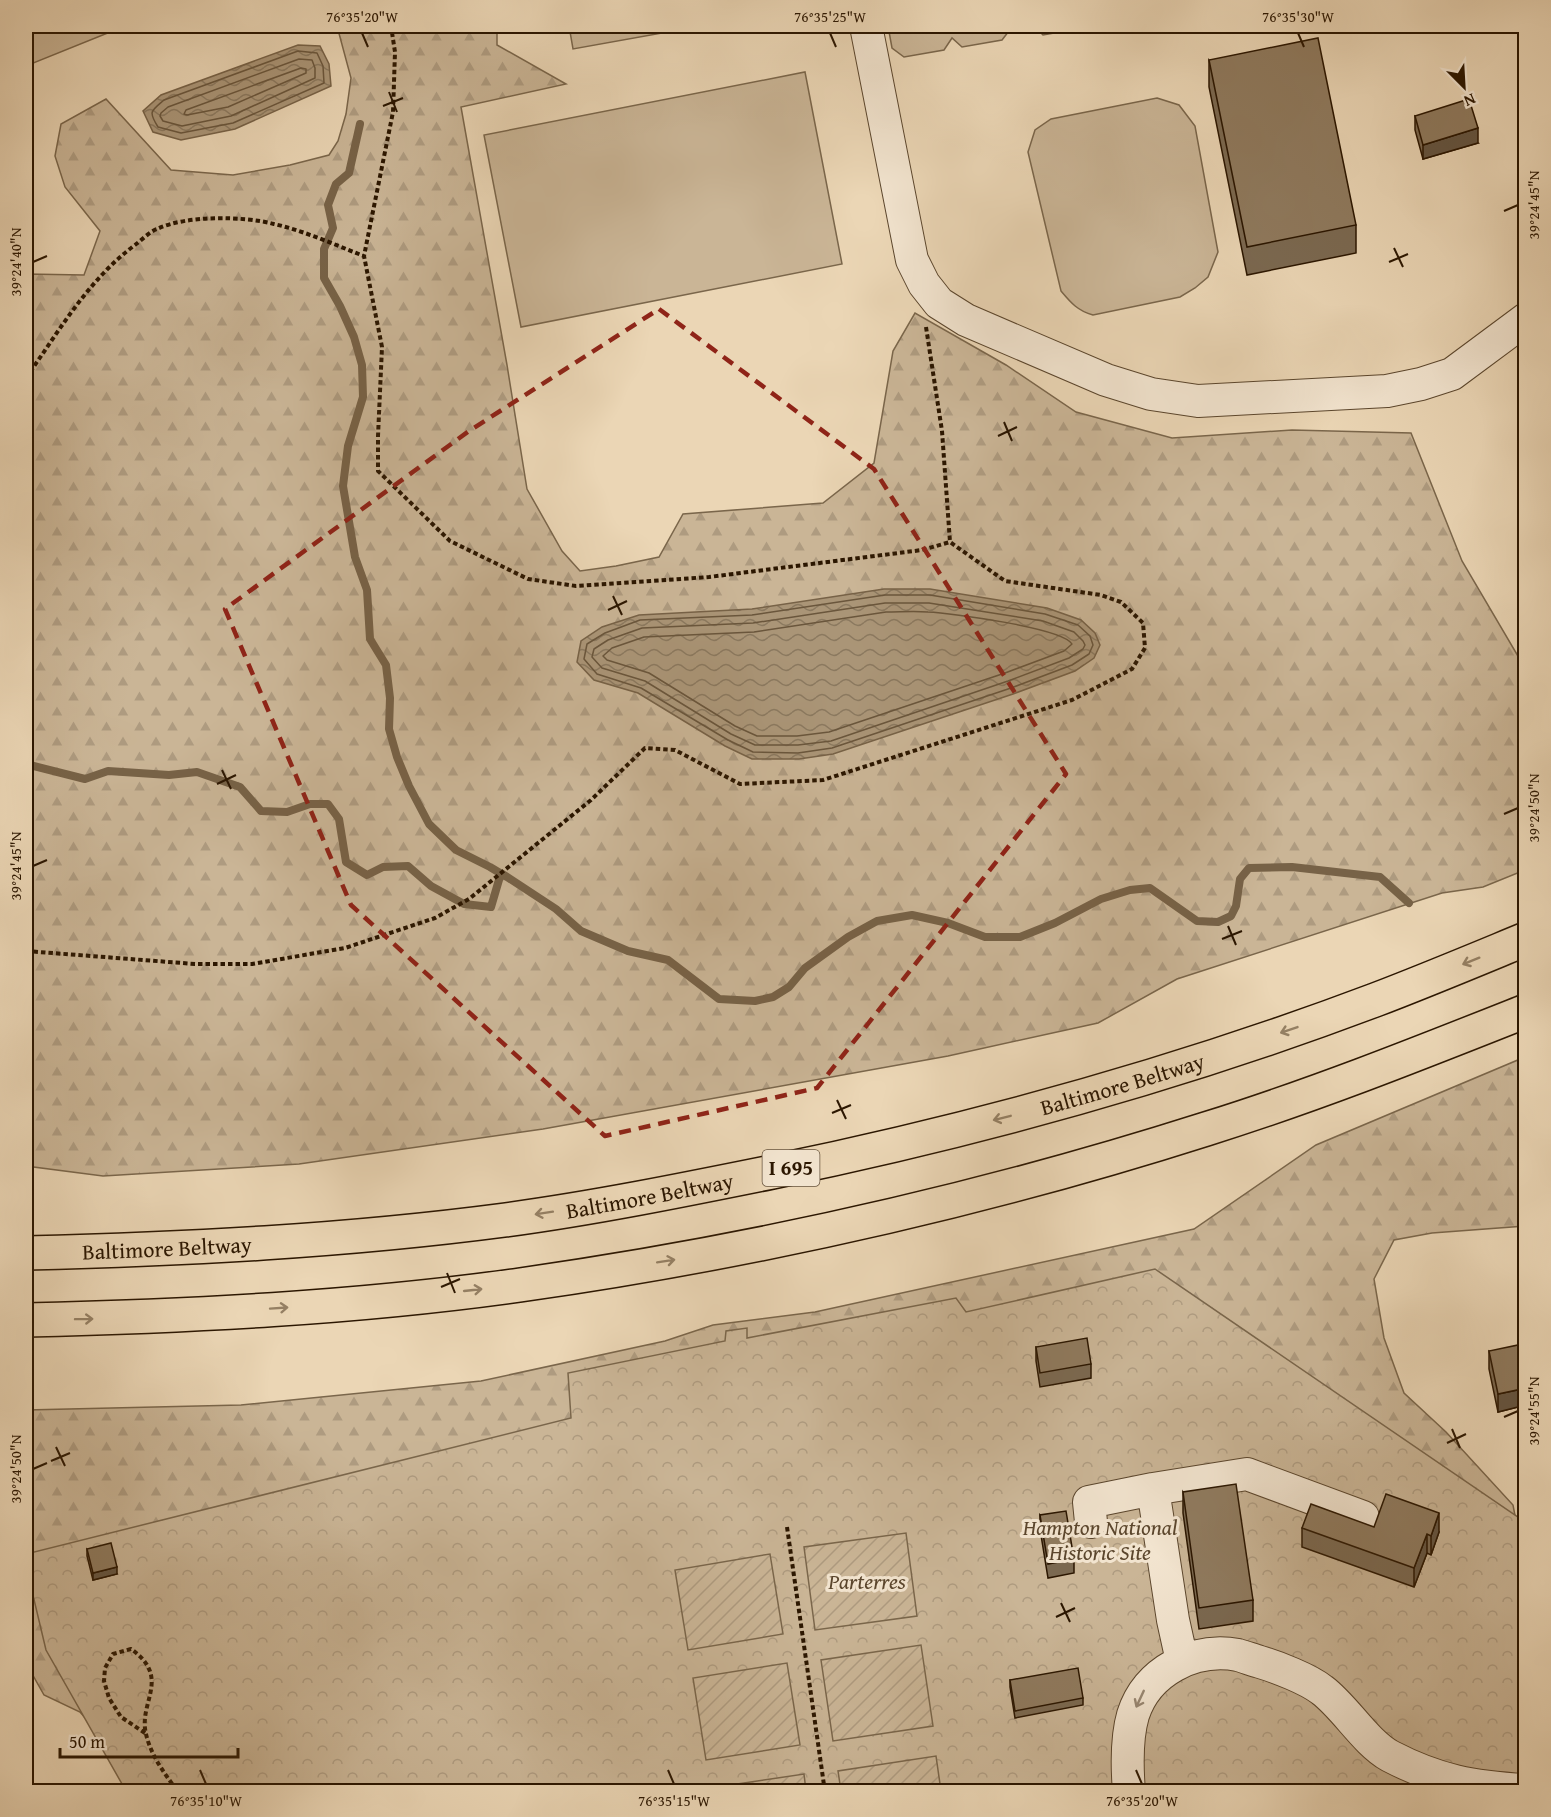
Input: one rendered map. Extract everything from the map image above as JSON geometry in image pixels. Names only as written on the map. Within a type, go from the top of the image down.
[{"type":"highway","name":"Baltimore Beltway","points":[[26,1253],[159,1250],[334,1239],[506,1219],[673,1192],[880,1150],[1029,1111],[1189,1064],[1374,1001],[1526,939]]},
{"type":"highway","points":[[26,1320],[163,1317],[339,1304],[518,1285],[690,1257],[901,1214],[1046,1177],[1208,1129],[1396,1063],[1526,1011]]},
{"type":"lane","points":[[866,26],[912,260],[924,284],[939,303],[966,320],[1106,380],[1151,394],[1198,401],[1387,391],[1421,384],[1452,374],[1526,319]]},
{"type":"lane","points":[[1091,1522],[1089,1502],[1246,1474],[1363,1517]]},
{"type":"lane","points":[[1153,1489],[1173,1620],[1182,1661]]},
{"type":"lane","points":[[1129,1791],[1128,1745],[1133,1715],[1145,1688],[1160,1673],[1182,1661],[1203,1655],[1236,1655],[1272,1665],[1320,1688],[1387,1754],[1424,1773],[1460,1784],[1526,1790]]},
{"type":"path","points":[[391,26],[395,52],[393,112],[364,256],[382,347],[378,471],[450,541],[528,579],[576,586],[709,577],[922,550],[950,542]]},
{"type":"path","points":[[26,378],[86,290],[117,258],[157,229],[194,219],[242,218],[293,229],[364,256]]},
{"type":"path","points":[[939,303],[926,326],[942,431],[950,542]]},
{"type":"path","points":[[26,951],[195,964],[252,964],[345,948],[435,918],[469,899],[591,800],[645,748],[675,750],[740,784],[823,780],[1072,700],[1132,669],[1145,648],[1143,623],[1121,602],[1101,595],[1005,581],[950,542]]},
{"type":"path","points":[[787,1527],[825,1791]]},
{"type":"path","points":[[145,1733],[121,1717],[109,1698],[104,1681],[105,1668],[113,1654],[131,1649],[142,1657],[150,1672],[152,1693],[147,1711],[145,1733],[159,1766],[178,1791]]},
{"type":"highlighted area","points":[[659,309],[874,469],[1066,774],[817,1088],[605,1136],[351,905],[225,609],[469,431]]},
{"type":"green space","points":[[26,26],[125,26],[26,66]]},
{"type":"green space","points":[[337,26],[497,26],[497,45],[566,84],[461,107],[527,489],[562,551],[580,571],[659,557],[683,514],[823,503],[874,463],[893,351],[915,313],[1006,365],[1076,412],[1172,438],[1292,430],[1411,433],[1462,561],[1525,668],[1525,870],[1483,887],[1442,893],[1177,979],[1098,1023],[948,1056],[543,1129],[299,1164],[103,1176],[26,1166],[26,274],[84,275],[100,231],[65,187],[55,156],[61,124],[106,99],[171,170],[233,175],[290,165],[329,155],[338,141],[346,114],[351,78]]},
{"type":"green space","points":[[569,26],[701,26],[573,49]]},
{"type":"green space","points":[[888,26],[1012,27],[1002,40],[962,47],[952,38],[944,50],[904,57],[892,48]]},
{"type":"green space","points":[[1034,26],[1085,26],[1043,35]]},
{"type":"green space","points":[[805,72],[842,264],[521,327],[484,135]]},
{"type":"green space","points":[[1157,98],[1179,105],[1195,126],[1218,252],[1208,277],[1180,297],[1093,315],[1075,306],[1061,291],[1028,152],[1035,130],[1051,119]]},
{"type":"green space","name":"Hampton National Historic Site","points":[[1525,1057],[1525,1226],[1432,1233],[1394,1240],[1374,1279],[1384,1338],[1404,1393],[1446,1432],[1513,1505],[1521,1547],[114,1751],[80,1712],[44,1695],[26,1663],[26,1410],[241,1405],[481,1381],[665,1341],[713,1325],[815,1312],[1194,1229],[1316,1145]]},
{"type":"green space","name":"Hampton National Historic Site","points":[[1155,1269],[1525,1522],[1525,1791],[126,1791],[46,1650],[26,1566],[26,1554],[571,1418],[568,1373],[725,1341],[726,1331],[747,1328],[747,1338],[956,1298],[966,1312]]},
{"type":"green space","name":"Parterres","points":[[906,1533],[917,1616],[815,1630],[804,1547]]},
{"type":"green space","name":"Parterres","points":[[770,1554],[783,1634],[688,1650],[675,1570]]},
{"type":"green space","name":"Parterres","points":[[921,1645],[933,1726],[833,1741],[821,1660]]},
{"type":"green space","points":[[787,1663],[800,1745],[706,1760],[693,1678]]},
{"type":"green space","points":[[936,1756],[941,1791],[841,1791],[838,1771]]},
{"type":"green space","points":[[804,1774],[806,1791],[711,1791],[711,1788]]},
{"type":"water","points":[[298,45],[320,46],[329,64],[331,86],[235,129],[181,140],[153,132],[143,111],[161,95]]},
{"type":"water","points":[[884,589],[930,589],[1047,608],[1081,620],[1095,633],[1100,645],[1094,658],[1075,671],[833,754],[799,759],[752,759],[725,746],[638,693],[594,680],[577,662],[581,641],[602,627],[639,615],[752,609]]},
{"type":"building","points":[[1318,38],[1356,225],[1247,247],[1209,60]]},
{"type":"building","points":[[1469,99],[1478,128],[1423,145],[1415,116]]},
{"type":"building","points":[[1087,1338],[1091,1364],[1040,1373],[1036,1347]]},
{"type":"building","points":[[1518,1345],[1522,1369],[1526,1369],[1526,1405],[1522,1389],[1498,1394],[1489,1351]]},
{"type":"building","points":[[1236,1484],[1253,1600],[1199,1608],[1183,1492]]},
{"type":"building","points":[[1386,1494],[1439,1513],[1431,1536],[1427,1534],[1414,1568],[1302,1528],[1311,1504],[1374,1527]]},
{"type":"building","points":[[1066,1511],[1074,1559],[1048,1564],[1040,1515]]},
{"type":"building","points":[[111,1543],[117,1567],[93,1573],[87,1549]]},
{"type":"building","points":[[1078,1668],[1083,1698],[1015,1711],[1010,1680]]},
{"type":"waterway","points":[[360,124],[349,173],[336,184],[328,205],[333,228],[324,249],[324,278],[354,337],[362,365],[363,397],[348,446],[343,486],[355,557],[367,590],[370,639],[386,665],[390,698],[389,729],[397,757],[429,824],[456,850],[505,876]]},
{"type":"waterway","points":[[26,764],[85,779],[108,771],[169,775],[197,772],[240,787],[261,811],[287,812],[310,804],[328,804],[339,819],[346,862],[367,875],[383,867],[408,866],[431,886],[464,904],[491,907],[501,873],[556,909],[581,931],[628,951],[668,960],[719,999],[755,1001],[773,997],[789,987],[805,968],[848,937],[877,921],[912,915],[948,923],[985,937],[1020,937],[1055,923],[1101,899],[1130,890],[1150,888],[1197,921],[1218,922],[1231,916],[1236,906],[1240,879],[1249,868],[1292,867],[1380,877],[1409,903]]}]
